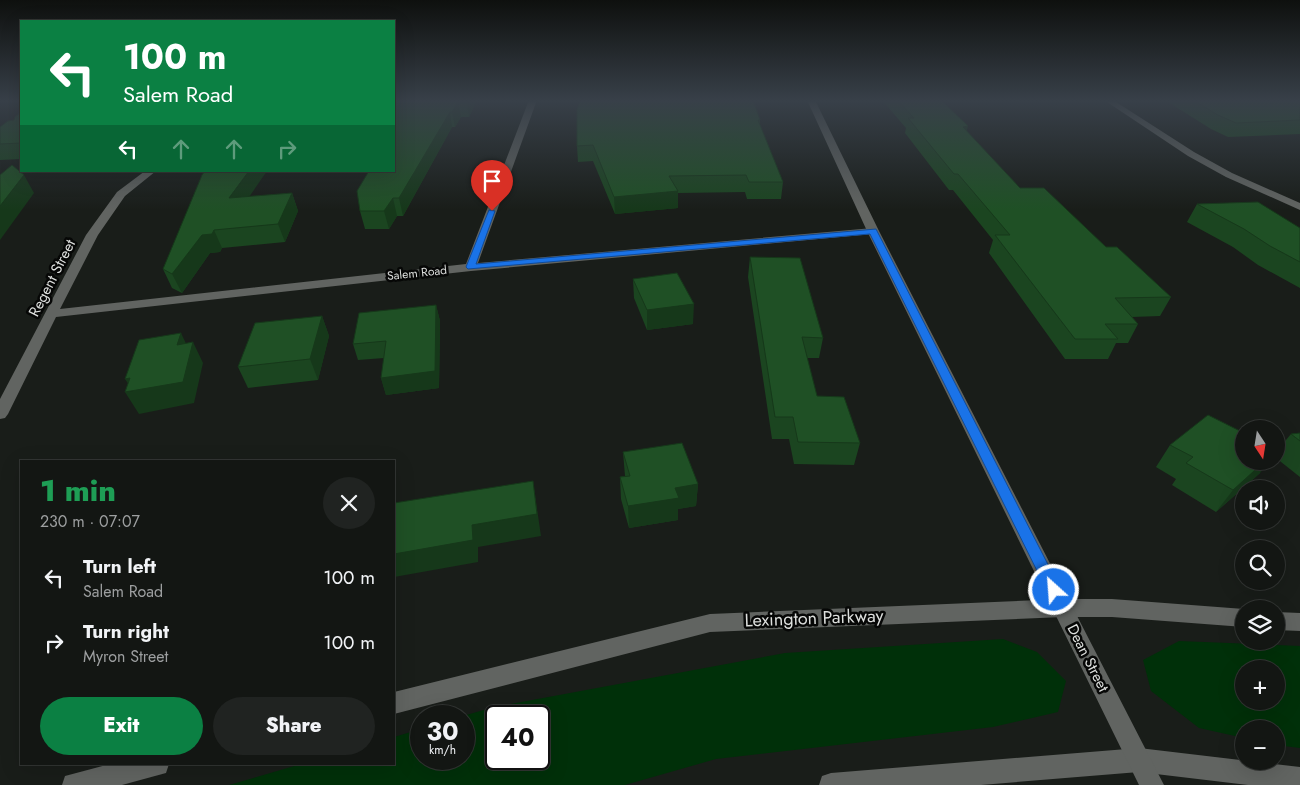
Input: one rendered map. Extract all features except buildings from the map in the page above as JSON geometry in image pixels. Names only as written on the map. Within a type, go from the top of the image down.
[{"type":"street","points":[[471,267],[519,137]]},
{"type":"street","name":"Dean Street","points":[[828,137],[873,231],[1152,785]]},
{"type":"street","points":[[1164,137],[1229,175],[1300,207]]},
{"type":"street","name":"Regent Street","points":[[0,414],[92,235],[121,194],[150,172]]},
{"type":"street","name":"Salem Road","points":[[51,314],[471,267],[873,231]]},
{"type":"street","name":"Lexington Parkway","points":[[395,703],[710,622],[1063,608],[1112,608],[1235,617]]},
{"type":"street","points":[[1285,621],[1300,622]]},
{"type":"street","points":[[831,785],[1139,760],[1300,779]]},
{"type":"street","points":[[74,785],[153,765]]},
{"type":"green space","points":[[1003,639],[1037,652],[1066,681],[1058,712],[993,727],[716,759],[625,785],[229,785],[298,765],[395,765],[395,737],[410,732],[410,770],[475,770],[475,713],[485,710],[485,770],[550,770],[550,705],[505,705],[785,653]]},
{"type":"green space","points":[[1179,641],[1235,643],[1235,650],[1285,650],[1285,645],[1300,646],[1300,748],[1285,746],[1285,720],[1235,720],[1235,736],[1199,728],[1151,691],[1143,660]]},
{"type":"route","points":[[492,211],[471,267],[873,231],[1054,590]]}]
